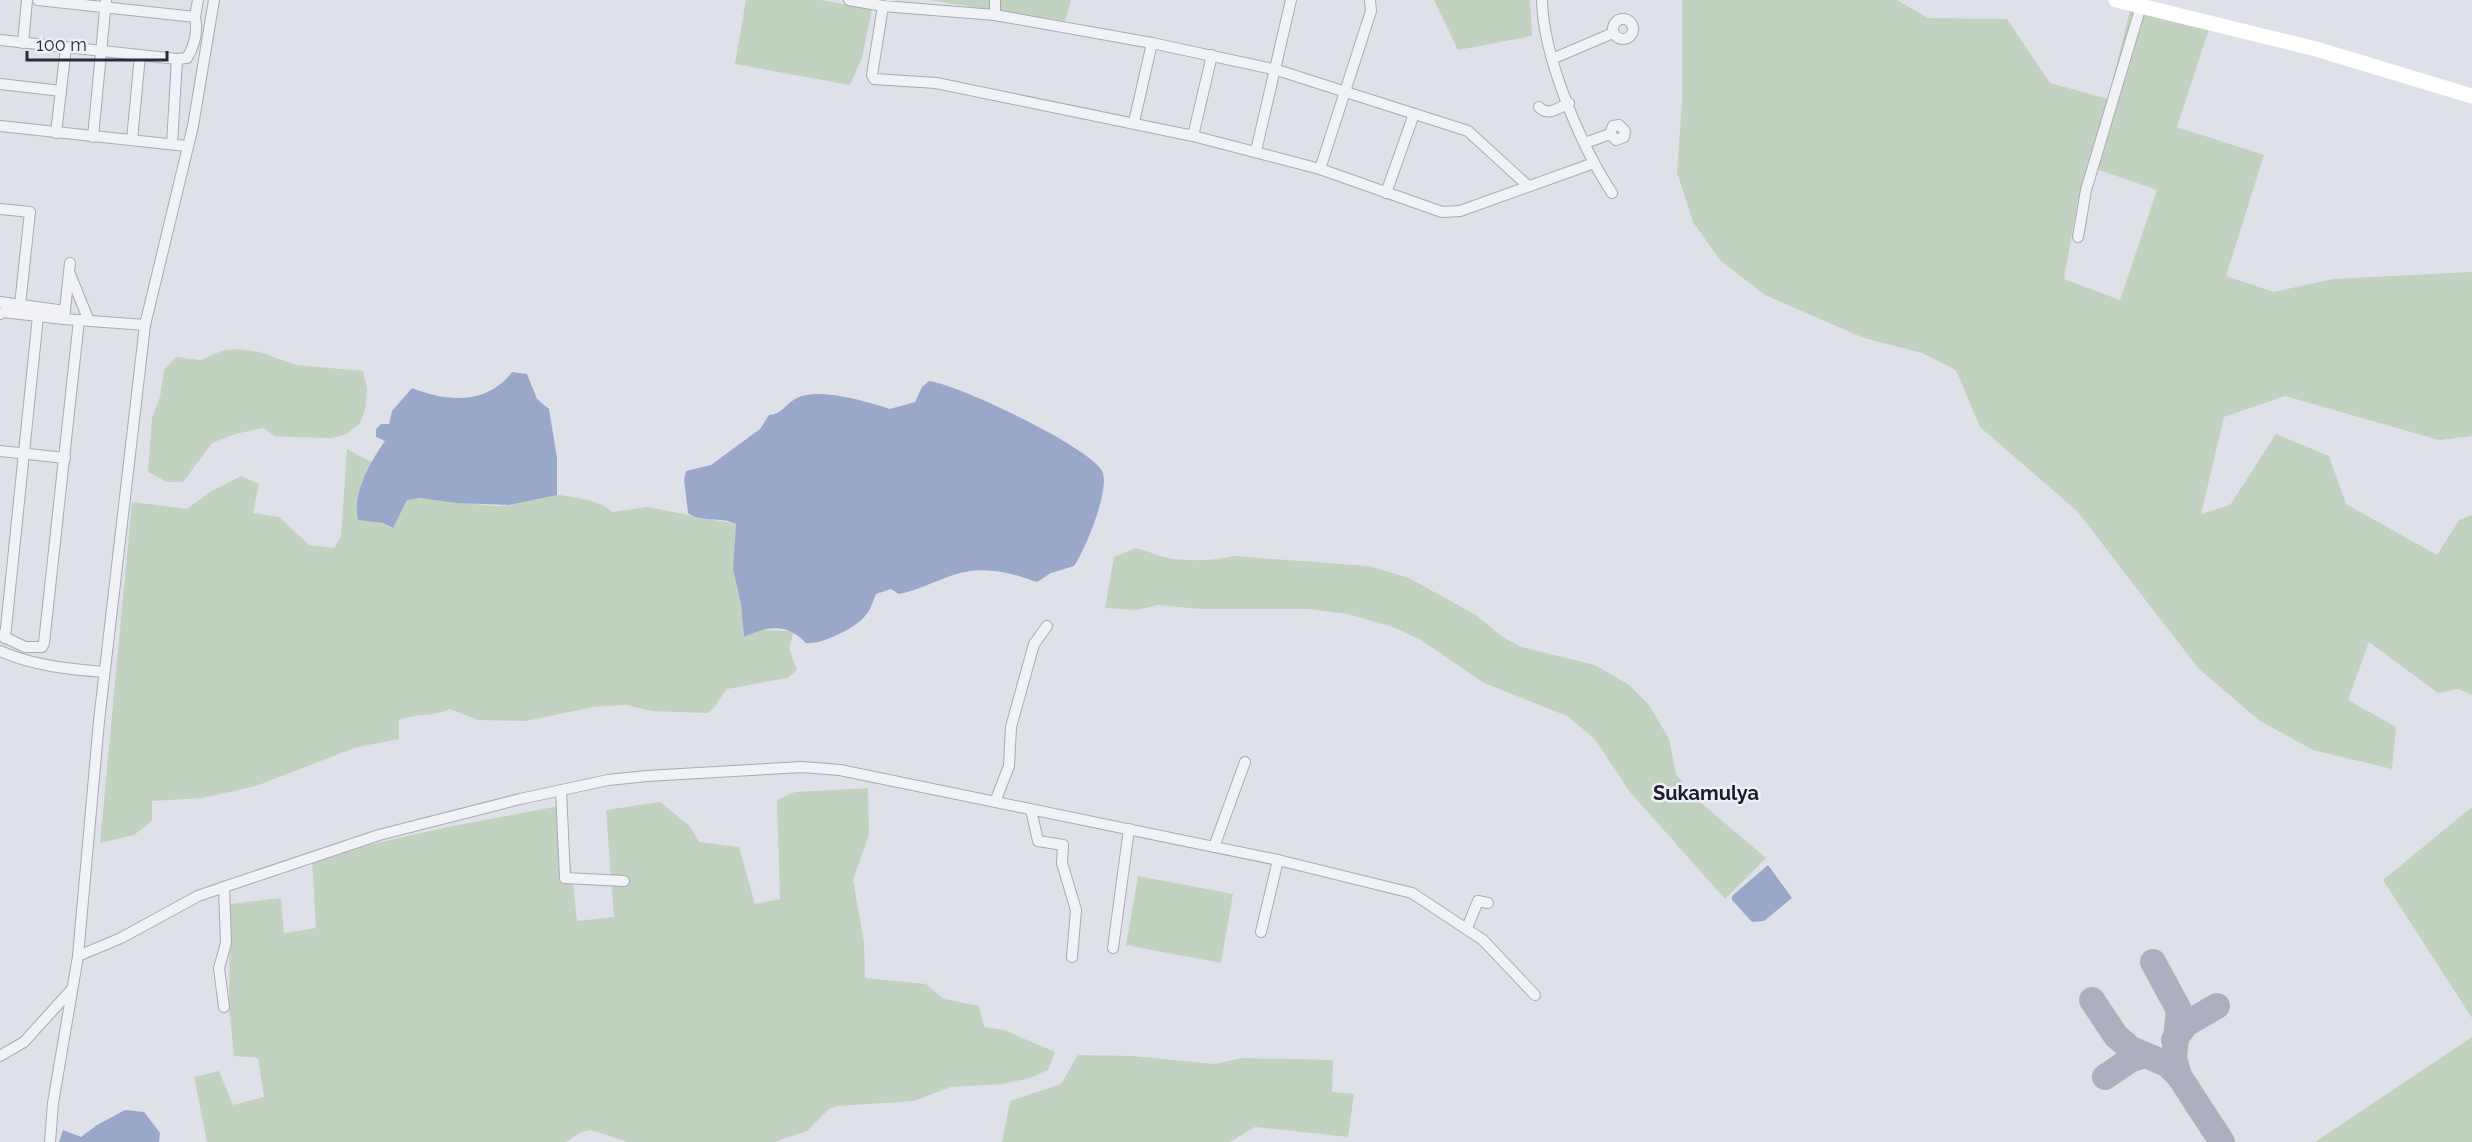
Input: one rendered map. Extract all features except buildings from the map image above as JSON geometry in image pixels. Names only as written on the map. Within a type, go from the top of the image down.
[{"type":"main road","points":[[2116,0],[2316,48],[2472,96]]},
{"type":"street","points":[[22,43],[27,0]]},
{"type":"street","points":[[38,0],[147,6],[195,17]]},
{"type":"street","points":[[0,40],[177,59],[187,58],[193,48],[198,0]]},
{"type":"street","points":[[50,1142],[78,956],[104,672],[145,325],[186,146],[193,126],[214,0]]},
{"type":"street","points":[[849,0],[883,6],[995,15],[1152,43],[1277,70],[1346,90],[1475,135],[1527,185]]},
{"type":"street","points":[[995,0],[995,15]]},
{"type":"street","points":[[1256,151],[1277,70],[1291,0]]},
{"type":"street","points":[[1320,169],[1371,11],[1370,0]]},
{"type":"street","points":[[1542,0],[1546,37],[1552,59],[1585,143],[1612,193]]},
{"type":"street","points":[[93,137],[106,4]]},
{"type":"street","points":[[883,6],[872,75],[874,79],[936,83],[1134,122],[1320,169],[1452,213],[1594,163]]},
{"type":"street","points":[[2078,237],[2086,190],[2141,6]]},
{"type":"street","points":[[1552,59],[1613,33]]},
{"type":"street","points":[[1134,122],[1152,43]]},
{"type":"street","points":[[56,133],[66,47]]},
{"type":"street","points":[[132,140],[140,55]]},
{"type":"street","points":[[1193,136],[1212,55]]},
{"type":"street","points":[[172,144],[177,59]]},
{"type":"street","points":[[0,84],[61,92]]},
{"type":"street","points":[[1539,107],[1549,113],[1569,103]]},
{"type":"street","points":[[1386,192],[1414,114]]},
{"type":"street","points":[[0,126],[186,146]]},
{"type":"street","points":[[1585,143],[1610,134]]},
{"type":"street","points":[[0,209],[30,212],[20,305]]},
{"type":"street","points":[[38,316],[25,454],[3,637],[25,647],[42,646],[45,642],[65,458],[84,320],[70,268],[65,315]]},
{"type":"street","points":[[0,302],[84,320],[145,325]]},
{"type":"street","points":[[0,314],[3,312],[38,316],[65,315]]},
{"type":"street","points":[[0,451],[65,458]]},
{"type":"street","points":[[995,802],[1009,766],[1011,727],[1034,644],[1047,626]]},
{"type":"street","points":[[0,651],[26,663],[59,669],[104,672]]},
{"type":"street","points":[[1214,847],[1245,762]]},
{"type":"street","points":[[78,956],[121,938],[198,896],[379,835],[608,780],[802,767],[840,770],[1278,860],[1412,892],[1483,940],[1535,995]]},
{"type":"street","points":[[561,790],[565,878],[624,881]]},
{"type":"street","points":[[1031,810],[1038,841],[1064,845],[1062,863],[1076,910],[1072,957]]},
{"type":"street","points":[[1113,948],[1129,830]]},
{"type":"street","points":[[1261,932],[1278,860]]},
{"type":"street","points":[[224,887],[225,943],[219,968],[224,1007]]},
{"type":"street","points":[[1467,928],[1478,901],[1488,903]]},
{"type":"street","points":[[0,1056],[24,1042],[72,988]]},
{"type":"green space","points":[[746,0],[820,0],[872,9],[862,58],[850,85],[735,64]]},
{"type":"green space","points":[[928,0],[1071,0],[1065,21]]},
{"type":"green space","points":[[1434,0],[1530,0],[1532,36],[1458,50]]},
{"type":"green space","points":[[1682,0],[1897,0],[1928,18],[2007,19],[2050,83],[2108,99],[2130,10],[2210,26],[2177,127],[2264,155],[2226,276],[2274,292],[2333,279],[2472,272],[2472,436],[2439,440],[2285,396],[2224,417],[2201,514],[2230,505],[2276,434],[2329,456],[2346,504],[2437,555],[2459,520],[2472,515],[2472,695],[2459,689],[2438,693],[2369,642],[2348,700],[2396,727],[2392,769],[2313,750],[2260,721],[2198,668],[2077,511],[1980,427],[1956,370],[1922,353],[1864,338],[1765,295],[1720,260],[1693,222],[1677,172],[1682,101]],"holes":[[[2088,166],[2157,190],[2120,300],[2064,279],[2078,200]]]},
{"type":"green space","points":[[224,350],[260,352],[296,365],[363,371],[367,389],[365,410],[360,423],[347,434],[331,438],[275,436],[263,428],[235,434],[212,443],[183,482],[167,482],[148,472],[152,418],[160,397],[164,370],[176,357],[201,360]]},
{"type":"green space","points":[[347,449],[373,463],[364,480],[358,519],[383,523],[392,528],[408,499],[420,498],[498,506],[554,495],[595,502],[612,512],[647,507],[736,524],[744,637],[760,630],[794,631],[789,648],[797,670],[787,678],[727,689],[707,713],[652,711],[626,705],[593,707],[526,721],[478,720],[450,709],[405,718],[399,720],[399,739],[357,747],[256,786],[202,798],[152,801],[152,821],[134,835],[100,843],[132,502],[187,509],[210,492],[241,476],[259,484],[253,513],[279,517],[309,545],[334,548],[341,537]]},
{"type":"green space","points":[[1136,548],[1180,560],[1208,560],[1233,556],[1369,566],[1409,578],[1476,615],[1501,636],[1521,647],[1595,665],[1629,685],[1650,706],[1669,739],[1676,774],[1693,796],[1766,858],[1725,899],[1630,792],[1594,738],[1567,716],[1484,683],[1421,640],[1393,627],[1348,614],[1308,609],[1200,609],[1158,605],[1137,610],[1105,608],[1114,557]]},
{"type":"green space","points":[[868,788],[869,835],[853,880],[864,942],[865,978],[926,984],[944,999],[979,1006],[984,1027],[1004,1030],[1055,1052],[1048,1070],[1030,1078],[1002,1084],[951,1087],[914,1101],[839,1106],[829,1109],[807,1131],[775,1142],[628,1142],[591,1130],[581,1132],[566,1142],[207,1142],[194,1077],[219,1071],[233,1105],[264,1097],[258,1058],[234,1056],[229,1005],[230,904],[281,898],[284,933],[316,928],[312,858],[443,828],[564,805],[577,921],[614,917],[606,810],[660,802],[690,826],[699,842],[739,847],[755,904],[780,899],[777,800],[795,792]]},
{"type":"green space","points":[[2472,807],[2472,1018],[2383,880]]},
{"type":"green space","points":[[1138,876],[1233,894],[1221,963],[1126,945]]},
{"type":"green space","points":[[2472,1037],[2472,1142],[2315,1142]]},
{"type":"green space","points":[[1078,1055],[1132,1056],[1214,1064],[1242,1058],[1333,1060],[1332,1092],[1354,1094],[1348,1137],[1255,1127],[1230,1142],[1002,1142],[1010,1101],[1061,1084]]},
{"type":"water","points":[[512,372],[527,374],[537,399],[549,409],[557,458],[557,495],[509,505],[457,503],[420,498],[407,500],[393,528],[383,523],[358,520],[360,489],[368,468],[385,441],[376,437],[376,429],[381,424],[389,424],[392,411],[412,388],[439,396],[466,398],[491,390],[502,383]]},
{"type":"water","points":[[929,381],[966,393],[1022,418],[1074,447],[1092,460],[1102,471],[1103,491],[1096,519],[1074,566],[1051,573],[1037,582],[1017,575],[975,570],[953,575],[899,594],[891,589],[876,594],[867,614],[854,626],[838,635],[812,643],[806,643],[792,632],[777,628],[761,630],[744,637],[741,603],[733,569],[736,524],[724,520],[699,518],[688,513],[684,479],[686,471],[711,465],[760,429],[769,415],[778,413],[797,398],[806,395],[830,395],[890,409],[915,402],[922,387]]},
{"type":"water","points":[[1768,865],[1792,898],[1764,921],[1752,922],[1732,900],[1732,896]]},
{"type":"water","points":[[125,1110],[144,1112],[160,1133],[159,1142],[59,1142],[63,1130],[81,1137],[97,1125]]},
{"type":"taxiway","points":[[2153,962],[2179,1010],[2174,1057],[2179,1076]]},
{"type":"taxiway","points":[[2092,1000],[2116,1036],[2131,1049],[2167,1064],[2179,1076],[2222,1142]]},
{"type":"taxiway","points":[[2174,1040],[2186,1024],[2217,1006]]},
{"type":"taxiway","points":[[2105,1077],[2130,1060],[2144,1055]]},
{"type":"district","name":"Sukamulya","points":[[1706,793]]}]
